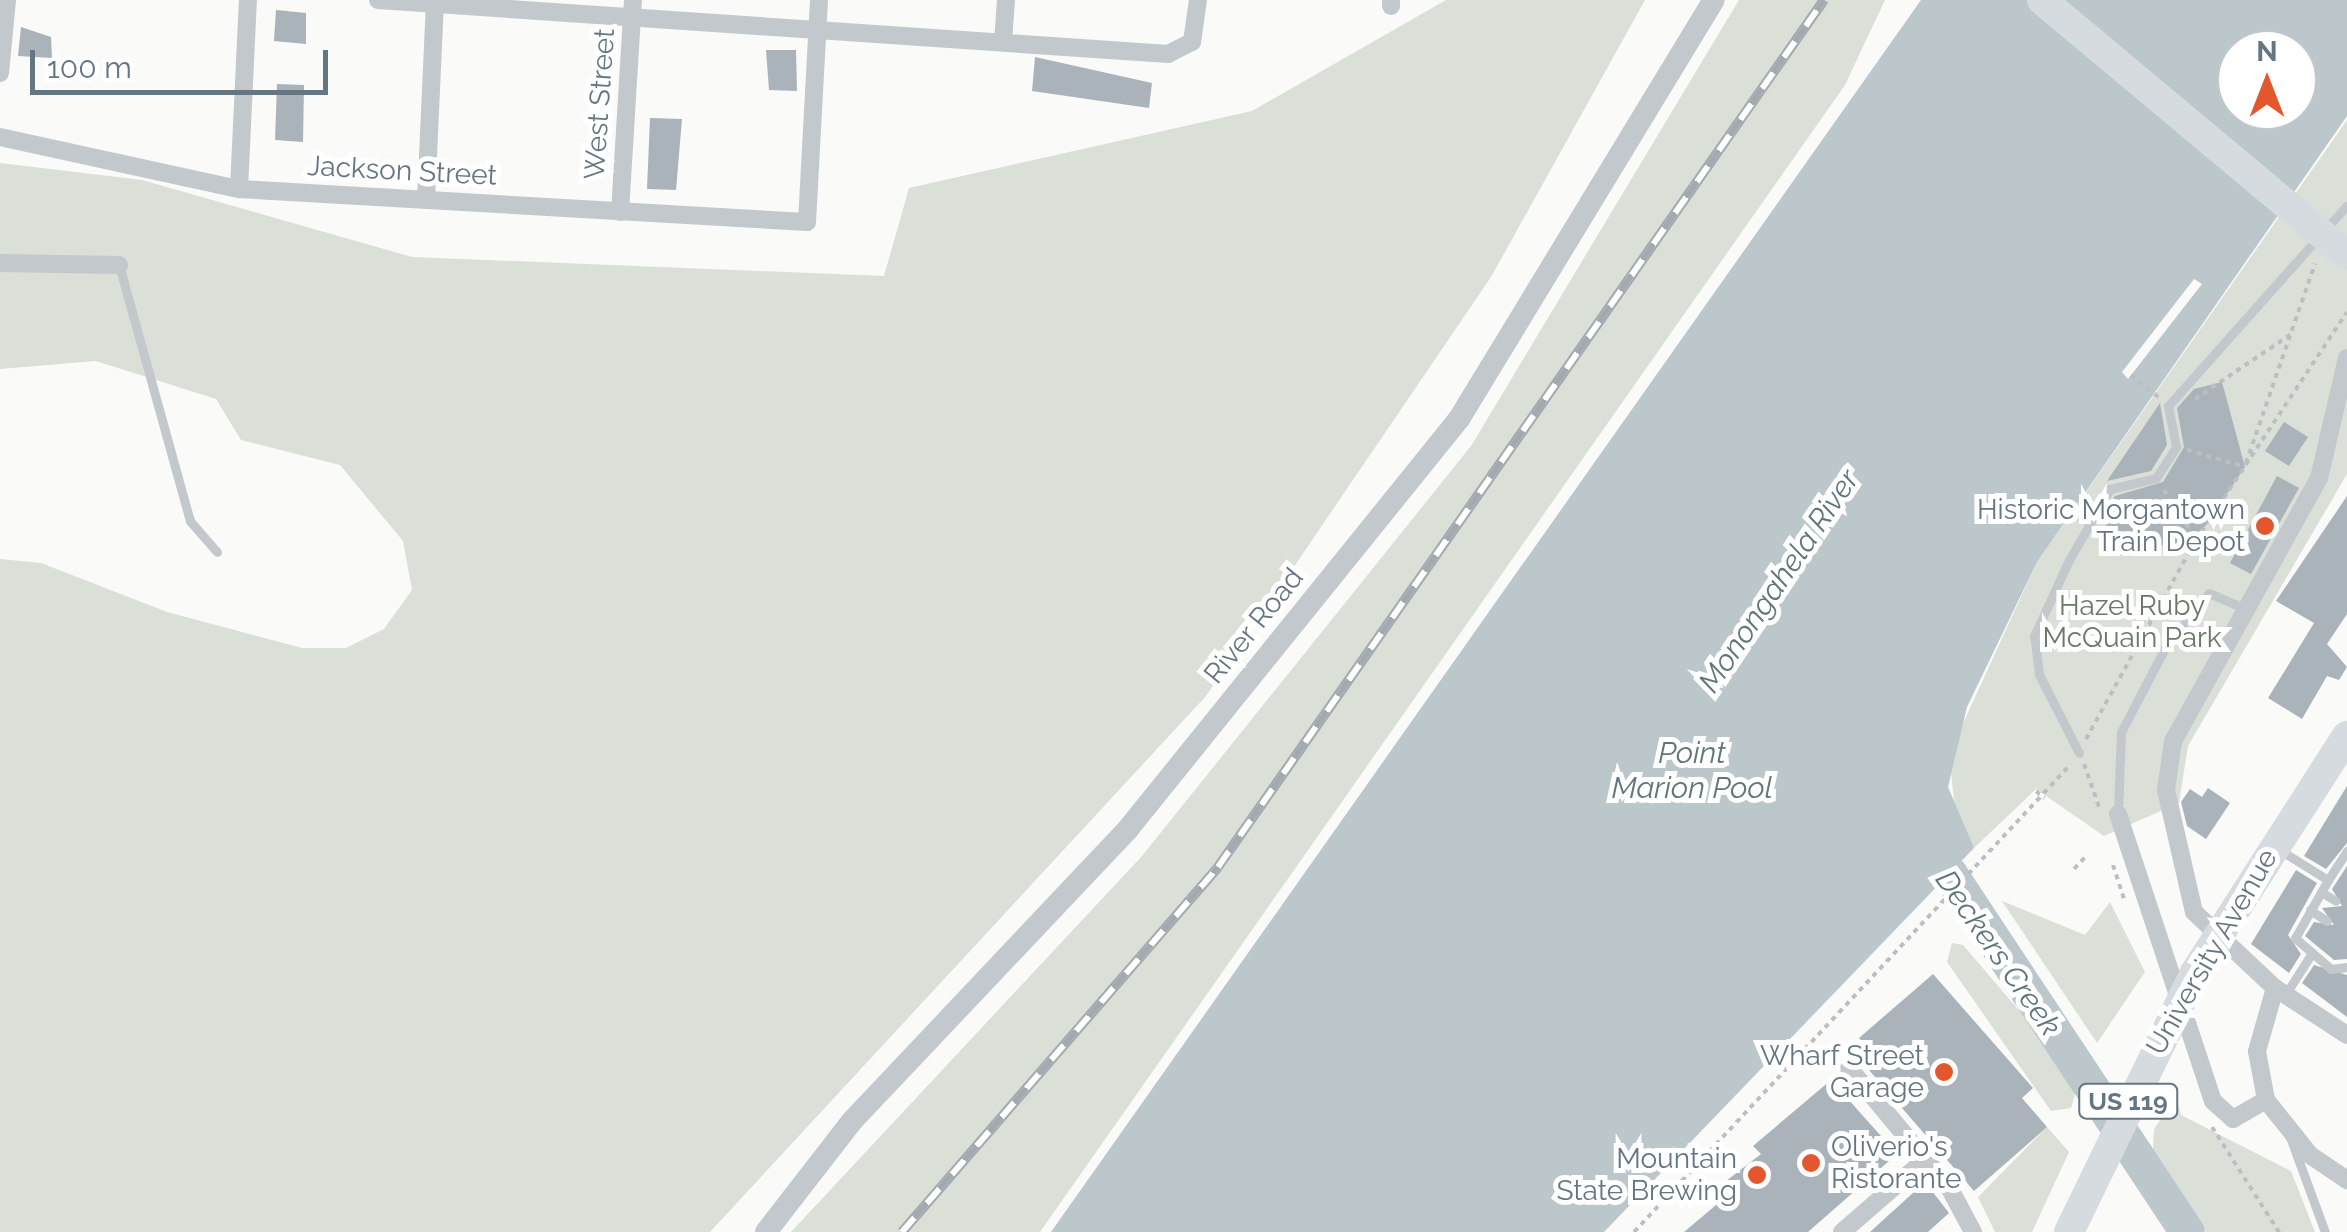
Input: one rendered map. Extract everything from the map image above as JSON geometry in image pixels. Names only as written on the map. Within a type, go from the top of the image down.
[{"type":"main road","points":[[2042,0],[2347,255]]},
{"type":"main road","name":"University Avenue","points":[[2069,1232],[2194,974],[2274,846],[2346,742]]},
{"type":"street","points":[[0,61],[7,0]]},
{"type":"street","points":[[240,189],[248,0]]},
{"type":"street","points":[[378,0],[633,9],[818,30],[1186,51],[1198,0]]},
{"type":"street","points":[[818,30],[819,0]]},
{"type":"street","points":[[1003,42],[1006,0]]},
{"type":"street","name":"River Road","points":[[766,1232],[853,1120],[1128,829],[1460,420],[1714,0]]},
{"type":"street","points":[[426,200],[435,2]]},
{"type":"street","name":"West Street","points":[[620,212],[633,9]]},
{"type":"street","name":"Jackson Street","points":[[0,136],[240,189],[807,222],[818,30]]},
{"type":"street","points":[[0,262],[119,265]]},
{"type":"street","points":[[2347,358],[2319,478],[2246,608],[2166,764],[2170,826],[2194,912],[2280,992],[2347,1035]]},
{"type":"street","points":[[2328,445],[2347,457]]},
{"type":"street","points":[[2110,816],[2213,1101],[2232,1119],[2266,1100]]},
{"type":"street","points":[[2280,992],[2257,1051],[2266,1100],[2287,1130],[2347,1180]]},
{"type":"street","points":[[1849,1068],[1926,1159],[1973,1232]]},
{"type":"street","points":[[1842,1232],[1926,1159]]},
{"type":"lane","points":[[2079,753],[2039,674],[2034,636],[2110,489],[2156,478],[2176,446],[2168,406],[2347,205]]},
{"type":"lane","points":[[119,265],[190,521],[217,552]]},
{"type":"lane","points":[[2110,816],[2121,732],[2165,648],[2208,593],[2246,608]]},
{"type":"lane","points":[[2274,846],[2328,880]]},
{"type":"lane","points":[[2347,852],[2295,938],[2310,956],[2347,967]]},
{"type":"lane","points":[[2335,869],[2347,876]]},
{"type":"lane","points":[[2321,892],[2336,901]]},
{"type":"lane","points":[[2310,910],[2326,921]]},
{"type":"lane","points":[[2280,992],[2310,956]]},
{"type":"lane","points":[[2287,1130],[2325,1232]]},
{"type":"path","points":[[2245,467],[2328,227]]},
{"type":"path","points":[[1634,1232],[2005,840],[2079,753],[2196,540],[2347,312]]},
{"type":"path","points":[[2222,382],[2290,335]]},
{"type":"path","points":[[2131,375],[2160,398],[2172,386]]},
{"type":"path","points":[[2176,446],[2245,467]]},
{"type":"path","points":[[2156,478],[2196,540]]},
{"type":"path","points":[[2079,753],[2110,816]]},
{"type":"path","points":[[2036,791],[2044,798]]},
{"type":"path","points":[[2074,868],[2087,855]]},
{"type":"green space","points":[[1446,0],[1645,0],[1491,277],[1206,696],[710,1232],[0,1232],[0,559],[41,563],[167,612],[302,648],[346,648],[384,629],[412,590],[403,541],[340,465],[241,440],[216,399],[96,361],[0,369],[0,163],[142,180],[412,257],[884,276],[909,188],[1252,111]]},
{"type":"green space","points":[[1739,0],[1885,0],[1845,85],[1040,1232],[791,1232],[1142,856],[1471,446]]},
{"type":"green space","name":"Hazel Ruby McQuain Park","points":[[2347,120],[2347,474],[2188,746],[2179,803],[2104,836],[2036,789],[1974,848],[1956,819],[1949,754],[2037,562]]},
{"type":"green space","points":[[2002,901],[2085,935],[2110,902],[2145,972],[2097,1043]]},
{"type":"green space","points":[[1952,943],[1963,945],[2053,1050],[2077,1087],[2071,1108],[2051,1111],[1947,962]]},
{"type":"green space","points":[[2176,1097],[2181,1115],[2291,1171],[2315,1232],[2206,1232],[2153,1149],[2154,1129]]},
{"type":"green space","points":[[2047,1127],[2069,1152],[2032,1232],[1995,1232],[1978,1197]]},
{"type":"water","name":"Point Marion Pool","points":[[1921,0],[2347,0],[2347,116],[2037,562],[1967,707],[1948,787],[1974,848],[1604,1232],[1051,1232]]},
{"type":"pier","points":[[2194,279],[2202,284],[2128,379],[2122,372]]},
{"type":"building","points":[[276,10],[306,13],[306,44],[274,41]]},
{"type":"building","points":[[21,27],[51,37],[52,58],[18,56]]},
{"type":"building","points":[[766,50],[796,50],[797,91],[769,90]]},
{"type":"building","points":[[1035,57],[1152,83],[1149,108],[1032,91]]},
{"type":"building","points":[[277,84],[304,85],[303,142],[275,140]]},
{"type":"building","points":[[650,118],[682,119],[676,190],[647,189]]},
{"type":"building","points":[[2222,382],[2245,467],[2196,540],[2109,554],[2105,513],[2115,496],[2163,482],[2184,447],[2177,408],[2194,389]]},
{"type":"building","points":[[2160,403],[2167,445],[2151,471],[2107,481]]},
{"type":"building","points":[[2284,422],[2308,437],[2289,466],[2265,451]]},
{"type":"building","name":"Historic Morgantown Train Depot","points":[[2277,476],[2299,488],[2251,574],[2230,563]]},
{"type":"building","points":[[2347,496],[2347,614],[2327,644],[2347,667],[2339,680],[2327,676],[2302,719],[2268,698],[2314,623],[2276,601]]},
{"type":"building","points":[[2347,786],[2347,843],[2326,869],[2304,856]]},
{"type":"building","points":[[2208,788],[2230,803],[2206,839],[2187,826],[2181,802],[2190,789],[2202,797]]},
{"type":"building","points":[[2347,866],[2347,959],[2334,960],[2305,936],[2314,922],[2334,925],[2322,908],[2342,906],[2332,889]]},
{"type":"building","points":[[2296,870],[2317,883],[2288,935],[2301,954],[2289,973],[2251,944]]},
{"type":"building","points":[[2314,965],[2347,975],[2347,1017],[2302,983]]},
{"type":"building","name":"Wharf Street Garage","points":[[1933,974],[2033,1088],[2022,1098],[2047,1127],[1974,1191],[1856,1055],[1866,1046],[1859,1038]]},
{"type":"building","points":[[1831,1080],[1897,1154],[1808,1232],[1684,1232],[1716,1205],[1708,1195],[1761,1154],[1753,1146]]},
{"type":"building","points":[[1925,1182],[1949,1213],[1928,1232],[1870,1232]]},
{"type":"waterway","name":"Deckers Creek","points":[[1915,846],[1950,874],[2187,1232]]},
{"type":"railway","points":[[902,1232],[1218,867],[1824,0]]},
{"type":"place","name":"Historic Morgantown Train Depot","points":[[2265,526]]},
{"type":"place","name":"Wharf Street Garage","points":[[1944,1072]]},
{"type":"place","name":"Oliverio's Ristorante","points":[[1811,1163]]},
{"type":"place","name":"Mountain State Brewing","points":[[1757,1175]]},
{"type":"water label","name":"Monongahela River","points":[[1779,581]]}]
